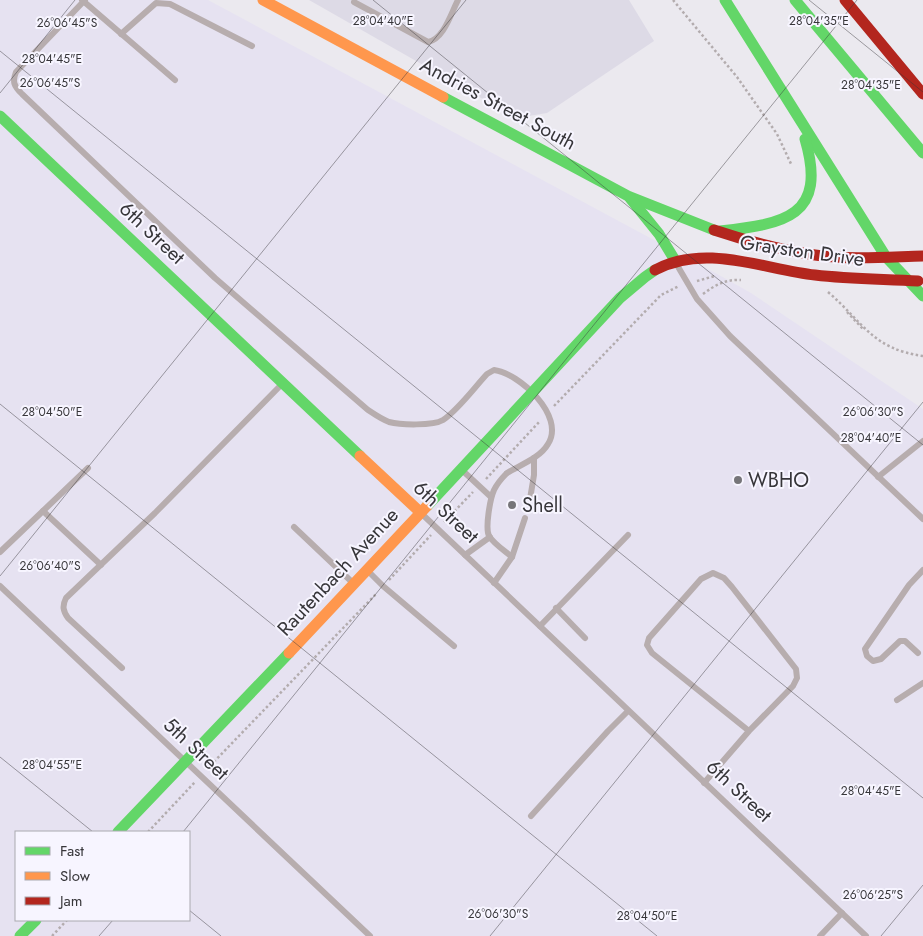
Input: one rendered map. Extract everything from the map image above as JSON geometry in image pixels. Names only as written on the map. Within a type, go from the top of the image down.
[{"type":"main road","name":"Andries Street South","points":[[263,0],[628,196],[681,218],[720,231]]},
{"type":"main road","points":[[725,0],[886,256],[908,282],[923,296]]},
{"type":"main road","points":[[795,0],[923,153]]},
{"type":"main road","points":[[845,0],[923,94]]},
{"type":"main road","name":"6th Street","points":[[0,116],[420,512]]},
{"type":"main road","points":[[720,231],[775,223],[795,213],[801,207],[810,188],[812,177],[810,159],[799,117]]},
{"type":"main road","points":[[628,196],[659,234],[676,262]]},
{"type":"main road","name":"Grayston Drive","points":[[720,231],[762,244],[817,255],[841,257],[923,256]]},
{"type":"main road","name":"Grayston Drive","points":[[676,262],[697,258],[726,259],[815,275],[908,282],[923,281]]},
{"type":"main road","name":"Rautenbach Avenue","points":[[119,831],[368,570],[461,468],[636,283],[658,268],[676,262]]},
{"type":"main road","points":[[20,936],[35,921]]},
{"type":"lane","points":[[92,0],[83,1],[16,72],[13,80],[15,87],[215,278],[368,410],[386,421],[399,424],[435,423],[441,421],[449,415],[487,374],[494,370],[503,371],[532,392],[548,413],[552,423],[552,436],[547,447],[534,458],[506,474],[491,497],[488,529],[490,537],[512,557]]},
{"type":"lane","points":[[354,2],[428,42],[435,39],[442,31],[458,0]]},
{"type":"lane","points":[[83,1],[175,80]]},
{"type":"lane","points":[[121,34],[156,3],[162,2],[170,4],[252,46]]},
{"type":"lane","points":[[676,262],[698,299],[730,336],[923,519]]},
{"type":"lane","points":[[122,668],[68,618],[63,611],[63,603],[283,383]]},
{"type":"lane","points":[[878,477],[923,441]]},
{"type":"lane","points":[[530,499],[534,474],[534,458]]},
{"type":"lane","points":[[0,552],[88,468]]},
{"type":"lane","points":[[461,468],[491,497]]},
{"type":"lane","points":[[43,511],[101,565]]},
{"type":"lane","name":"6th Street","points":[[420,512],[866,936]]},
{"type":"lane","points":[[494,583],[512,557],[525,518]]},
{"type":"lane","points":[[294,527],[354,584]]},
{"type":"lane","points":[[540,626],[628,535]]},
{"type":"lane","points":[[465,555],[490,537]]},
{"type":"lane","points":[[368,570],[383,586],[454,646]]},
{"type":"lane","points":[[918,653],[905,641],[900,641],[881,659],[873,661],[867,656],[865,649],[909,585],[923,570]]},
{"type":"lane","points":[[704,783],[749,731],[793,686],[797,678],[796,670],[732,587],[724,578],[713,573],[701,579],[649,638],[647,645],[652,653],[749,731]]},
{"type":"lane","name":"5th Street","points":[[0,586],[370,936]]},
{"type":"lane","points":[[556,608],[585,638]]},
{"type":"lane","points":[[897,700],[923,682]]},
{"type":"lane","points":[[531,816],[628,711]]},
{"type":"lane","points":[[820,936],[842,913]]},
{"type":"path","points":[[673,0],[737,77],[778,134],[795,172]]},
{"type":"path","points":[[149,831],[661,295],[672,288],[719,275]]},
{"type":"path","points":[[698,299],[723,282],[732,279],[744,280]]},
{"type":"path","points":[[827,292],[875,340],[889,349],[923,356]]},
{"type":"path","points":[[52,936],[66,921]]},
{"type":"shaded area","points":[[0,0],[208,0],[751,293],[923,409],[923,936],[0,936]]},
{"type":"shaded area","points":[[309,0],[629,0],[654,41],[547,113],[516,118]]},
{"type":"traffic: fast","points":[[725,0],[886,257],[923,296]]},
{"type":"traffic: fast","points":[[795,0],[923,153]]},
{"type":"traffic: fast","points":[[443,97],[628,196],[714,230]]},
{"type":"traffic: fast","points":[[0,116],[360,456]]},
{"type":"traffic: fast","points":[[720,231],[764,225],[795,212],[805,201],[810,185],[811,165],[805,139]]},
{"type":"traffic: fast","points":[[630,198],[659,234],[676,262]]},
{"type":"traffic: fast","points":[[427,506],[620,298],[655,270]]},
{"type":"traffic: fast","points":[[119,831],[289,653]]},
{"type":"traffic: fast","points":[[20,936],[35,921]]},
{"type":"traffic: slow","points":[[263,0],[443,97]]},
{"type":"traffic: slow","points":[[360,456],[420,512]]},
{"type":"traffic: slow","points":[[289,653],[427,506]]},
{"type":"traffic: jam","points":[[845,0],[923,94]]},
{"type":"traffic: jam","points":[[714,230],[764,245],[828,257],[923,256]]},
{"type":"traffic: jam","points":[[655,270],[674,262],[714,258],[815,275],[918,281]]},
{"type":"place","name":"WBHO","points":[[738,480]]},
{"type":"place","name":"Shell","points":[[512,505]]}]
